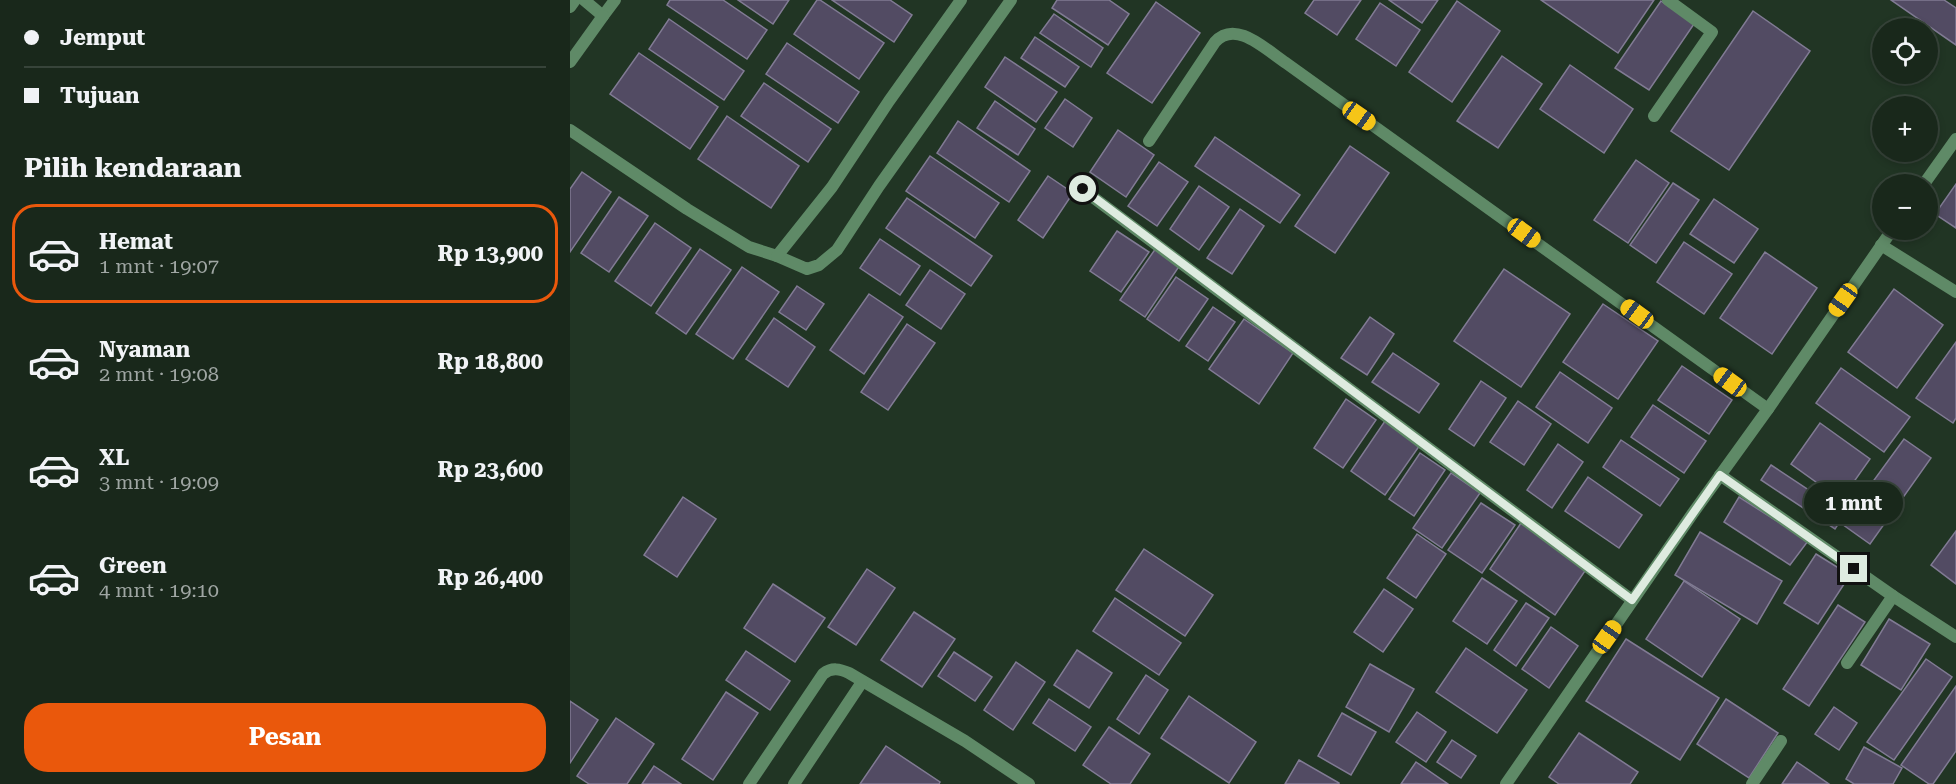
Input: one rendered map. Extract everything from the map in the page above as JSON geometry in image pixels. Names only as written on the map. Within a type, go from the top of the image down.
[{"type":"street","points":[[570,7],[574,0]]},
{"type":"street","points":[[584,0],[603,16]]},
{"type":"street","points":[[570,62],[615,0]]},
{"type":"street","points":[[777,256],[832,187],[889,101],[961,0]]},
{"type":"street","points":[[570,130],[687,209],[749,247],[807,269],[819,265],[837,250],[879,186],[1011,0]]},
{"type":"street","points":[[1654,116],[1712,32],[1668,0]]},
{"type":"street","points":[[1149,141],[1220,37],[1232,32],[1244,35],[1768,409]]},
{"type":"street","points":[[1931,174],[1956,139]]},
{"type":"street","points":[[1083,189],[1632,600]]},
{"type":"street","points":[[1506,784],[1885,240]]},
{"type":"street","points":[[1881,245],[1956,292]]},
{"type":"street","points":[[1720,475],[1893,596],[1956,637]]},
{"type":"street","points":[[1847,663],[1893,596]]},
{"type":"street","points":[[749,784],[826,671],[840,669],[965,741],[1029,784]]},
{"type":"street","points":[[794,784],[862,682]]},
{"type":"street","points":[[1752,784],[1781,741]]},
{"type":"building","points":[[670,0],[723,0],[767,30],[747,59],[667,5]]},
{"type":"building","points":[[738,0],[789,0],[773,24]]},
{"type":"building","points":[[817,0],[884,43],[859,79],[794,34]]},
{"type":"building","points":[[832,0],[890,0],[912,15],[894,42]]},
{"type":"building","points":[[1057,0],[1109,0],[1129,14],[1108,45],[1052,8]]},
{"type":"building","points":[[1314,0],[1361,0],[1337,35],[1305,13]]},
{"type":"building","points":[[1389,0],[1438,0],[1422,23]]},
{"type":"building","points":[[1541,0],[1654,0],[1618,53]]},
{"type":"building","points":[[1891,0],[1944,0],[1956,8],[1956,45],[1938,33],[1938,18],[1917,18]]},
{"type":"building","points":[[1457,1],[1500,31],[1452,102],[1409,72]]},
{"type":"building","points":[[1661,1],[1694,24],[1649,90],[1615,68]]},
{"type":"building","points":[[1156,2],[1200,33],[1152,103],[1107,73]]},
{"type":"building","points":[[1380,3],[1420,30],[1396,66],[1356,39]]},
{"type":"building","points":[[1753,11],[1810,51],[1729,170],[1671,131]]},
{"type":"building","points":[[1054,14],[1103,48],[1091,67],[1040,33]]},
{"type":"building","points":[[669,19],[744,71],[724,100],[649,49]]},
{"type":"building","points":[[1035,37],[1079,67],[1065,87],[1021,58]]},
{"type":"building","points":[[787,43],[859,92],[838,123],[766,74]]},
{"type":"building","points":[[639,53],[718,107],[690,149],[610,94]]},
{"type":"building","points":[[1502,56],[1542,84],[1498,148],[1457,121]]},
{"type":"building","points":[[1005,57],[1057,92],[1036,122],[985,87]]},
{"type":"building","points":[[1570,65],[1633,109],[1604,153],[1540,109]]},
{"type":"building","points":[[764,83],[831,129],[808,162],[741,116]]},
{"type":"building","points":[[1065,99],[1092,118],[1073,147],[1045,128]]},
{"type":"building","points":[[995,101],[1035,129],[1018,155],[977,128]]},
{"type":"building","points":[[727,116],[799,166],[771,208],[698,159]]},
{"type":"building","points":[[958,121],[1030,171],[1009,202],[937,153]]},
{"type":"building","points":[[1118,130],[1154,155],[1126,197],[1090,172]]},
{"type":"building","points":[[1215,137],[1300,195],[1280,223],[1195,166]]},
{"type":"building","points":[[1350,146],[1389,173],[1335,253],[1295,226]]},
{"type":"building","points":[[930,156],[999,203],[975,238],[906,191]]},
{"type":"building","points":[[1636,160],[1669,183],[1628,243],[1594,220]]},
{"type":"building","points":[[1159,162],[1188,182],[1157,226],[1128,206]]},
{"type":"building","points":[[582,172],[611,192],[570,252],[570,189]]},
{"type":"building","points":[[1048,176],[1073,193],[1043,238],[1018,220]]},
{"type":"building","points":[[1673,183],[1699,200],[1656,263],[1630,245]]},
{"type":"building","points":[[1956,184],[1956,228],[1938,216],[1938,210]]},
{"type":"building","points":[[1199,186],[1229,207],[1199,250],[1170,229]]},
{"type":"building","points":[[619,197],[648,216],[609,272],[581,253]]},
{"type":"building","points":[[907,198],[992,256],[971,286],[886,228]]},
{"type":"building","points":[[1714,199],[1758,229],[1734,263],[1690,234]]},
{"type":"building","points":[[1240,209],[1264,226],[1232,274],[1207,258]]},
{"type":"building","points":[[655,223],[691,248],[651,306],[615,281]]},
{"type":"building","points":[[1117,231],[1149,252],[1121,292],[1090,271]]},
{"type":"building","points":[[880,239],[920,266],[900,295],[860,268]]},
{"type":"building","points":[[1684,242],[1732,274],[1704,314],[1657,282]]},
{"type":"building","points":[[1156,248],[1180,265],[1145,317],[1120,300]]},
{"type":"building","points":[[700,249],[731,270],[686,334],[656,313]]},
{"type":"building","points":[[1765,252],[1817,288],[1772,354],[1720,318]]},
{"type":"building","points":[[742,267],[779,292],[733,359],[696,334]]},
{"type":"building","points":[[1504,269],[1570,314],[1521,387],[1454,341]]},
{"type":"building","points":[[930,270],[965,294],[941,329],[906,305]]},
{"type":"building","points":[[1176,277],[1208,299],[1179,341],[1147,319]]},
{"type":"building","points":[[797,286],[824,304],[806,330],[779,312]]},
{"type":"building","points":[[1894,289],[1943,325],[1897,388],[1848,352]]},
{"type":"building","points":[[869,294],[903,317],[864,374],[830,350]]},
{"type":"building","points":[[1603,304],[1658,341],[1618,399],[1563,362]]},
{"type":"building","points":[[1213,307],[1235,322],[1208,361],[1186,346]]},
{"type":"building","points":[[1370,317],[1394,334],[1367,375],[1341,358]]},
{"type":"building","points":[[774,318],[815,347],[788,387],[746,359]]},
{"type":"building","points":[[1244,319],[1293,353],[1259,404],[1209,369]]},
{"type":"building","points":[[907,324],[935,343],[888,410],[861,392]]},
{"type":"building","points":[[1956,342],[1956,418],[1953,423],[1916,398]]},
{"type":"building","points":[[1393,353],[1439,384],[1419,413],[1372,382]]},
{"type":"building","points":[[1682,366],[1732,400],[1709,434],[1658,400]]},
{"type":"building","points":[[1841,368],[1910,417],[1884,452],[1816,403]]},
{"type":"building","points":[[1560,372],[1612,408],[1588,443],[1536,407]]},
{"type":"building","points":[[1481,381],[1506,398],[1474,446],[1449,429]]},
{"type":"building","points":[[1346,399],[1376,420],[1343,468],[1314,448]]},
{"type":"building","points":[[1518,401],[1551,424],[1524,465],[1490,442]]},
{"type":"building","points":[[1653,405],[1706,441],[1684,473],[1631,437]]},
{"type":"building","points":[[1385,421],[1420,445],[1385,495],[1351,471]]},
{"type":"building","points":[[1820,423],[1870,459],[1841,500],[1791,464]]},
{"type":"building","points":[[1904,439],[1931,458],[1870,544],[1842,524]]},
{"type":"building","points":[[1621,440],[1679,479],[1660,506],[1603,467]]},
{"type":"building","points":[[1558,444],[1583,462],[1552,508],[1527,490]]},
{"type":"building","points":[[1420,453],[1445,470],[1414,516],[1389,499]]},
{"type":"building","points":[[1771,465],[1845,514],[1835,529],[1761,480]]},
{"type":"building","points":[[1451,473],[1480,493],[1442,548],[1413,528]]},
{"type":"building","points":[[1588,477],[1642,515],[1619,548],[1565,511]]},
{"type":"building","points":[[683,497],[716,519],[677,577],[644,555]]},
{"type":"building","points":[[1739,497],[1808,541],[1790,565],[1724,522]]},
{"type":"building","points":[[1481,503],[1515,525],[1482,573],[1448,550]]},
{"type":"building","points":[[1521,523],[1587,568],[1555,615],[1490,569]]},
{"type":"building","points":[[1956,531],[1956,584],[1931,565]]},
{"type":"building","points":[[1700,532],[1782,581],[1757,624],[1675,575]]},
{"type":"building","points":[[1417,534],[1446,554],[1416,598],[1387,578]]},
{"type":"building","points":[[1144,549],[1213,595],[1185,636],[1116,590]]},
{"type":"building","points":[[1816,554],[1850,575],[1818,624],[1784,603]]},
{"type":"building","points":[[867,569],[895,588],[856,645],[828,627]]},
{"type":"building","points":[[1482,578],[1517,601],[1487,644],[1453,621]]},
{"type":"building","points":[[1684,581],[1740,619],[1702,677],[1646,639]]},
{"type":"building","points":[[773,584],[825,618],[795,662],[744,628]]},
{"type":"building","points":[[1384,589],[1413,609],[1383,652],[1354,632]]},
{"type":"building","points":[[1115,598],[1181,643],[1159,675],[1093,631]]},
{"type":"building","points":[[1526,603],[1549,618],[1516,666],[1494,650]]},
{"type":"building","points":[[1838,605],[1865,622],[1809,706],[1783,689]]},
{"type":"building","points":[[914,612],[955,639],[922,687],[881,660]]},
{"type":"building","points":[[1889,619],[1930,644],[1901,690],[1861,665]]},
{"type":"building","points":[[1551,627],[1578,646],[1549,688],[1522,669]]},
{"type":"building","points":[[1626,639],[1719,698],[1680,760],[1586,701]]},
{"type":"building","points":[[1466,648],[1527,690],[1497,733],[1436,692]]},
{"type":"building","points":[[1077,650],[1112,673],[1089,708],[1054,685]]},
{"type":"building","points":[[746,651],[790,681],[770,710],[726,680]]},
{"type":"building","points":[[954,652],[992,677],[975,701],[938,676]]},
{"type":"building","points":[[1926,659],[1952,677],[1894,760],[1867,742]]},
{"type":"building","points":[[1016,662],[1045,682],[1013,730],[984,710]]},
{"type":"building","points":[[1370,664],[1414,689],[1389,732],[1346,707]]},
{"type":"building","points":[[1146,675],[1168,690],[1139,734],[1117,719]]},
{"type":"building","points":[[1956,686],[1956,751],[1933,784],[1929,784],[1901,765]]},
{"type":"building","points":[[726,692],[758,713],[713,780],[682,759]]},
{"type":"building","points":[[1189,696],[1256,742],[1229,783],[1161,738]]},
{"type":"building","points":[[1049,699],[1091,727],[1075,751],[1033,723]]},
{"type":"building","points":[[1726,699],[1778,733],[1749,778],[1697,744]]},
{"type":"building","points":[[570,701],[598,720],[570,763]]},
{"type":"building","points":[[1834,707],[1857,723],[1839,750],[1815,734]]},
{"type":"building","points":[[1417,712],[1446,732],[1426,762],[1396,742]]},
{"type":"building","points":[[1342,713],[1376,732],[1351,775],[1318,756]]},
{"type":"building","points":[[616,718],[654,744],[627,784],[589,784],[577,776]]},
{"type":"building","points":[[1109,727],[1150,754],[1130,784],[1111,784],[1083,765]]},
{"type":"building","points":[[1579,733],[1638,772],[1630,784],[1559,784],[1549,777]]},
{"type":"building","points":[[1452,740],[1476,756],[1461,778],[1437,762]]},
{"type":"building","points":[[886,746],[940,782],[939,784],[860,784]]},
{"type":"building","points":[[1864,747],[1902,768],[1893,784],[1854,784],[1846,779]]},
{"type":"building","points":[[1299,760],[1339,783],[1339,784],[1285,784]]},
{"type":"building","points":[[1416,762],[1448,784],[1401,784]]},
{"type":"building","points":[[1797,762],[1829,784],[1782,784]]},
{"type":"building","points":[[654,766],[681,784],[642,784]]},
{"type":"route","points":[[1083,189],[1632,600],[1720,475],[1854,569]]}]
